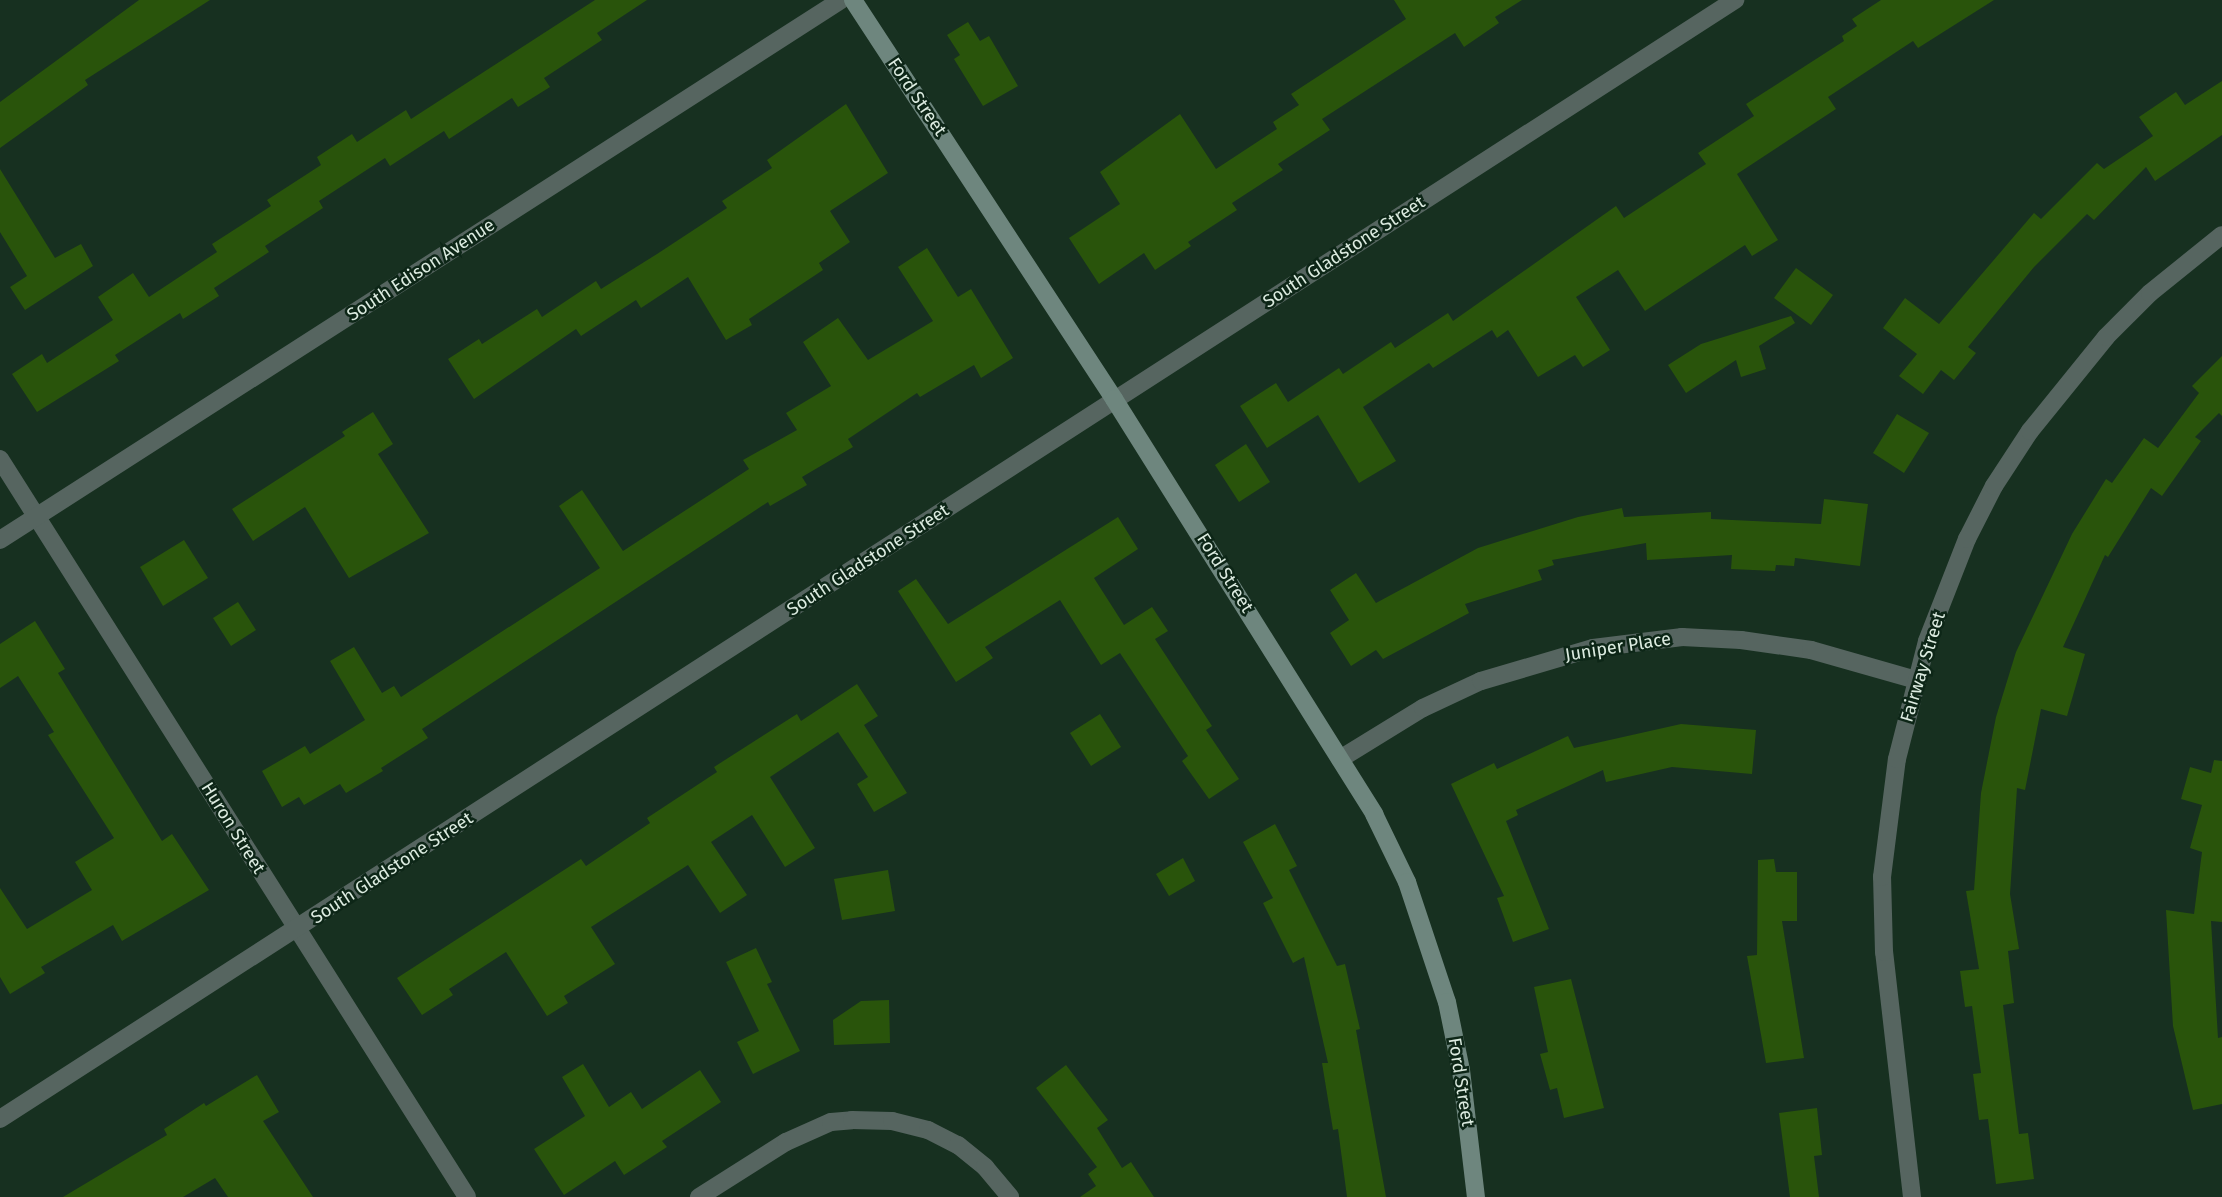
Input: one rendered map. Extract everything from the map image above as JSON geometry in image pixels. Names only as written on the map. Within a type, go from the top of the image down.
[{"type":"street","name":"South Edison Avenue","points":[[0,540],[841,0]]},
{"type":"street","name":"Ford Street","points":[[853,0],[1114,400],[1379,825],[1430,942],[1461,1070],[1476,1197]]},
{"type":"street","name":"South Gladstone Street","points":[[0,1119],[297,930],[1735,0]]},
{"type":"street","name":"Fairway Street","points":[[1912,1197],[1886,966],[1882,877],[1897,759],[1916,680],[1967,538],[1993,486],[2030,431],[2106,337],[2150,293],[2222,235]]},
{"type":"street","name":"Huron Street","points":[[0,459],[467,1197]]},
{"type":"street","name":"Juniper Place","points":[[1340,759],[1423,708],[1480,681],[1593,648],[1682,637],[1741,640],[1811,650],[1916,680]]},
{"type":"street","points":[[699,1197],[786,1142],[831,1122],[852,1120],[892,1121],[928,1130],[958,1145],[985,1167],[1010,1197]]},
{"type":"building","points":[[139,0],[210,0],[85,80],[88,85],[0,148],[0,102]]},
{"type":"building","points":[[595,0],[647,0],[597,33],[602,40],[544,78],[550,87],[518,107],[512,98],[449,139],[444,131],[390,166],[385,158],[319,201],[323,208],[265,246],[269,252],[214,288],[219,296],[183,319],[180,313],[115,355],[119,361],[37,412],[12,374],[42,354],[47,363],[113,320],[98,297],[133,273],[149,297],[217,252],[212,244],[271,206],[267,200],[321,165],[317,157],[352,134],[357,142],[406,110],[411,119]]},
{"type":"building","points":[[1394,0],[1522,0],[1495,17],[1499,23],[1464,47],[1455,33],[1322,119],[1330,130],[1278,164],[1283,170],[1232,203],[1237,210],[1188,242],[1191,246],[1155,270],[1144,253],[1099,284],[1069,238],[1120,204],[1100,172],[1180,114],[1216,169],[1277,129],[1273,122],[1299,105],[1291,94],[1406,19]]},
{"type":"building","points":[[1881,0],[1994,0],[1918,48],[1913,41],[1828,97],[1836,109],[1737,174],[1778,240],[1752,256],[1745,245],[1645,311],[1618,270],[1576,297],[1610,350],[1583,367],[1575,355],[1538,377],[1508,330],[1497,338],[1492,330],[1433,368],[1429,363],[1363,407],[1396,461],[1359,483],[1318,415],[1267,448],[1240,406],[1276,383],[1288,402],[1339,368],[1343,374],[1391,342],[1395,348],[1448,313],[1453,321],[1616,206],[1624,218],[1706,164],[1698,153],[1754,116],[1746,104],[1844,41],[1842,36],[1857,26],[1852,19]]},
{"type":"building","points":[[968,22],[980,41],[989,36],[1018,86],[983,106],[954,59],[960,55],[947,35]]},
{"type":"building","points":[[2222,81],[2222,135],[2155,181],[2146,167],[2094,220],[2087,214],[2034,267],[1968,347],[1976,353],[1954,380],[1941,370],[1923,394],[1899,376],[1917,354],[1883,328],[1905,298],[1939,324],[2034,213],[2041,219],[2097,163],[2104,169],[2153,136],[2139,117],[2176,92],[2185,105]]},
{"type":"building","points":[[846,104],[888,173],[830,211],[850,242],[819,263],[823,270],[749,319],[752,325],[726,340],[688,277],[641,308],[636,300],[581,336],[576,329],[474,399],[448,359],[479,339],[482,344],[537,309],[542,317],[596,281],[601,289],[657,254],[727,208],[722,201],[772,168],[767,160]]},
{"type":"building","points":[[0,169],[55,258],[81,244],[93,266],[25,310],[10,287],[27,276],[0,232]]},
{"type":"building","points":[[927,248],[958,297],[971,289],[1013,358],[981,378],[974,365],[920,397],[917,393],[848,439],[853,447],[802,477],[807,485],[770,506],[768,502],[422,729],[428,738],[381,768],[383,771],[346,793],[340,784],[304,805],[299,797],[282,807],[262,771],[305,746],[310,754],[365,720],[330,661],[354,647],[382,693],[394,686],[401,697],[600,568],[559,506],[582,490],[623,551],[749,469],[743,460],[797,430],[786,413],[831,386],[803,342],[838,318],[868,360],[933,321],[898,267]]},
{"type":"building","points":[[1796,268],[1833,295],[1811,325],[1774,298]]},
{"type":"building","points":[[1791,316],[1795,323],[1759,346],[1766,369],[1741,377],[1736,360],[1686,393],[1668,365],[1701,344]]},
{"type":"building","points":[[2222,356],[2222,416],[2219,413],[2195,437],[2201,441],[2162,496],[2151,488],[2108,557],[2105,555],[2063,647],[2085,654],[2067,716],[2041,709],[2025,790],[2017,788],[2010,894],[2019,949],[2008,951],[2014,1003],[2003,1005],[2019,1134],[2028,1133],[2034,1179],[1996,1184],[1988,1119],[1979,1120],[1973,1074],[1981,1073],[1972,1006],[1965,1007],[1960,971],[1979,969],[1966,891],[1974,890],[1981,793],[1996,717],[2016,652],[2072,534],[2106,479],[2112,483],[2144,438],[2158,448],[2199,393],[2192,386]]},
{"type":"building","points":[[373,412],[393,444],[378,454],[429,533],[349,578],[305,507],[253,541],[232,509],[345,436],[342,432]]},
{"type":"building","points":[[1897,414],[1929,433],[1904,473],[1873,453]]},
{"type":"building","points":[[1246,444],[1270,482],[1239,502],[1215,465]]},
{"type":"building","points":[[1824,499],[1868,504],[1860,566],[1795,558],[1794,566],[1776,565],[1775,571],[1731,569],[1732,555],[1647,560],[1646,543],[1552,560],[1554,565],[1538,570],[1542,580],[1465,604],[1469,613],[1383,659],[1376,650],[1351,666],[1330,633],[1349,620],[1330,590],[1356,573],[1376,603],[1478,548],[1578,517],[1622,508],[1624,517],[1711,512],[1711,519],[1821,524]]},
{"type":"building","points":[[1118,517],[1138,549],[1094,578],[1124,625],[1152,607],[1168,631],[1155,639],[1212,726],[1206,730],[1239,779],[1209,799],[1182,761],[1188,756],[1120,653],[1101,665],[1060,600],[985,647],[993,658],[956,682],[898,591],[916,579],[948,624]]},
{"type":"building","points":[[184,540],[208,578],[163,606],[140,567]]},
{"type":"building","points":[[238,602],[256,630],[231,646],[213,618]]},
{"type":"building","points":[[35,621],[65,669],[58,673],[162,841],[172,834],[209,890],[122,941],[113,925],[41,967],[45,973],[10,994],[0,977],[0,888],[27,929],[92,890],[75,862],[114,838],[48,735],[54,732],[18,676],[0,688],[0,644]]},
{"type":"building","points":[[857,684],[878,716],[864,725],[907,793],[874,812],[857,784],[868,777],[838,732],[770,777],[815,848],[785,867],[752,815],[711,842],[747,895],[720,913],[688,865],[591,927],[615,964],[564,996],[568,1003],[547,1016],[506,952],[449,989],[453,995],[422,1015],[397,978],[581,859],[586,866],[650,823],[647,818],[717,772],[714,767],[797,714],[801,721]]},
{"type":"building","points":[[1100,714],[1121,747],[1091,766],[1070,733]]},
{"type":"building","points":[[1681,724],[1756,730],[1752,774],[1672,767],[1606,782],[1603,770],[1516,810],[1518,815],[1506,821],[1549,929],[1513,942],[1497,898],[1504,896],[1451,784],[1494,763],[1497,769],[1568,736],[1574,748]]},
{"type":"building","points":[[2214,760],[2222,761],[2222,922],[2211,921],[2218,1038],[2222,1037],[2222,1104],[2193,1110],[2173,1026],[2166,910],[2194,914],[2202,852],[2190,848],[2202,805],[2181,799],[2190,767],[2211,773]]},
{"type":"building","points":[[1275,824],[1297,866],[1289,870],[1337,966],[1345,964],[1360,1029],[1356,1030],[1386,1197],[1347,1197],[1338,1129],[1333,1130],[1322,1063],[1328,1063],[1304,957],[1293,963],[1263,903],[1273,898],[1243,842]]},
{"type":"building","points":[[1183,858],[1195,881],[1169,896],[1156,874]]},
{"type":"building","points":[[1774,859],[1776,872],[1797,872],[1797,921],[1782,921],[1804,1058],[1766,1063],[1747,956],[1757,955],[1758,860]]},
{"type":"building","points":[[888,870],[895,911],[842,920],[834,879]]},
{"type":"building","points":[[756,948],[772,982],[767,984],[800,1051],[753,1074],[737,1042],[759,1031],[726,962]]},
{"type":"building","points":[[1571,979],[1604,1108],[1564,1118],[1557,1088],[1550,1090],[1540,1054],[1548,1052],[1534,987]]},
{"type":"building","points":[[889,1000],[890,1043],[834,1045],[833,1020],[861,1001]]},
{"type":"building","points":[[583,1064],[609,1107],[631,1092],[642,1109],[700,1070],[721,1102],[662,1141],[667,1147],[624,1175],[615,1161],[564,1195],[534,1149],[585,1116],[562,1077]]},
{"type":"building","points":[[1066,1065],[1108,1120],[1097,1128],[1122,1168],[1131,1162],[1154,1197],[1080,1197],[1096,1186],[1088,1174],[1097,1167],[1036,1088]]},
{"type":"building","points":[[257,1075],[279,1112],[263,1121],[313,1197],[228,1197],[215,1178],[183,1197],[63,1197],[167,1135],[164,1129],[204,1103],[206,1106]]},
{"type":"building","points":[[1817,1108],[1822,1155],[1814,1156],[1819,1197],[1790,1197],[1779,1113]]}]
